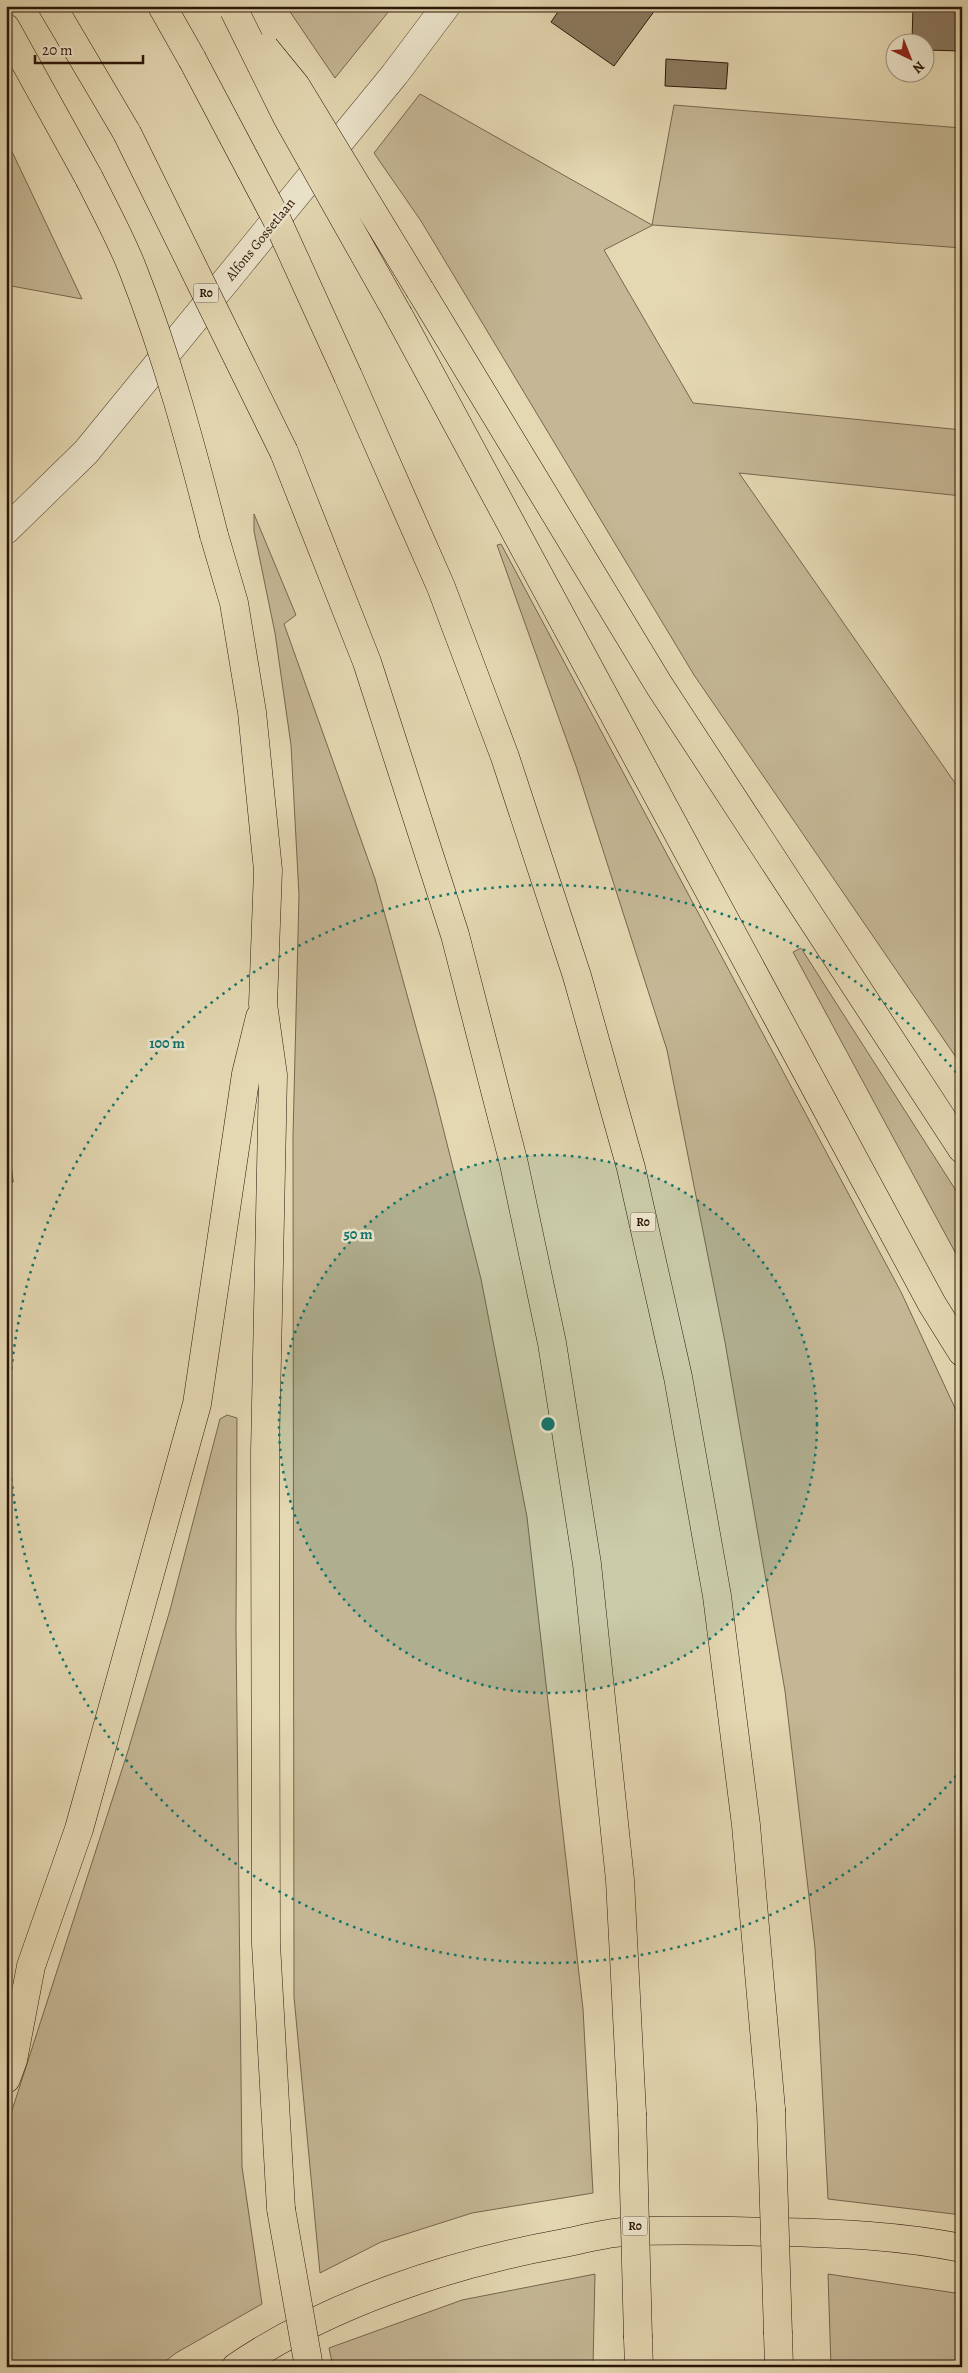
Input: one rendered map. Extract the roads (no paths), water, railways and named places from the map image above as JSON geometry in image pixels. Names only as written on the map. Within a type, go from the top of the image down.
[{"type":"highway","points":[[6,6],[6,12]]},
{"type":"highway","name":"R0","points":[[52,6],[127,133],[284,452],[367,662],[455,935],[514,1164],[552,1343],[590,1593],[620,1880],[632,2113],[639,2367]]},
{"type":"highway","name":"R0","points":[[162,6],[276,218],[441,587],[505,758],[577,976],[631,1168],[678,1378],[717,1596],[746,1824],[771,2110],[779,2367]]},
{"type":"highway","points":[[233,8],[296,86],[659,685],[962,1149]]},
{"type":"highway","points":[[233,8],[288,119],[399,316],[932,1304],[962,1352]]},
{"type":"highway","points":[[6,28],[89,178],[132,268],[155,329],[187,428],[214,535],[234,603],[252,712],[268,870],[264,1004],[273,1075],[265,1452],[266,1944],[282,2209],[309,2367]]},
{"type":"highway","points":[[6,2014],[31,1966],[79,1829],[197,1404],[246,1074],[264,1004]]},
{"type":"highway","points":[[6,2079],[13,2060],[31,1966]]},
{"type":"highway","points":[[236,2367],[259,2351],[368,2296],[460,2267],[527,2250],[621,2232],[715,2230],[852,2233],[962,2248]]},
{"type":"street","name":"Alfons Gossetlaan","points":[[6,530],[86,452],[395,74],[446,6]]}]
